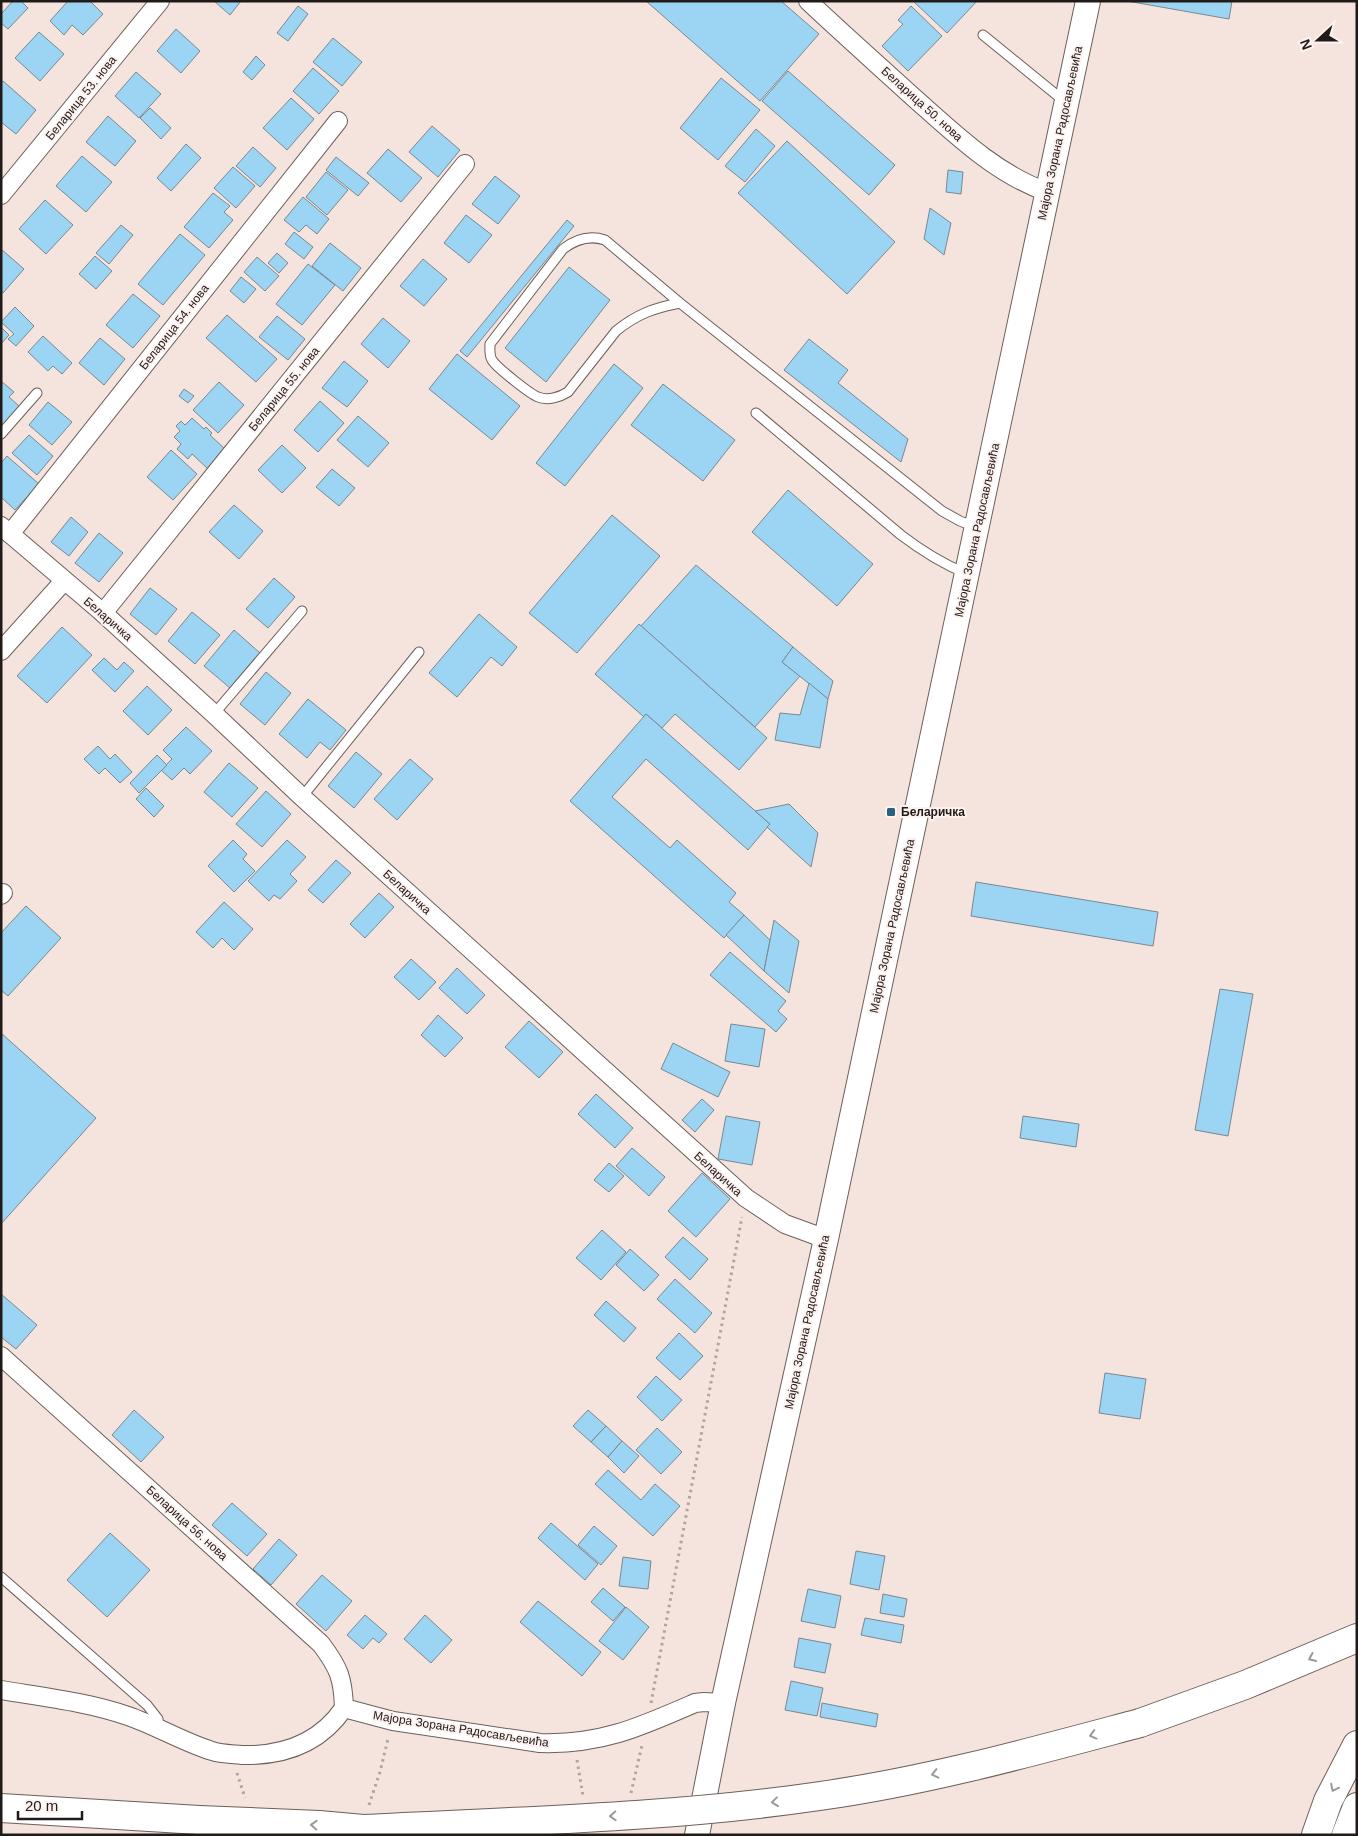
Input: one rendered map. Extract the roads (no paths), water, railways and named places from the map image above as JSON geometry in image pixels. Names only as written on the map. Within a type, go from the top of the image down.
[{"type":"highway","points":[[1,1808],[319,1825],[365,1818],[646,1814],[729,1807],[820,1796],[893,1783],[1002,1759],[1140,1723],[1245,1686],[1357,1638]]},
{"type":"highway","points":[[1316,1835],[1328,1801],[1357,1745]]},
{"type":"highway","points":[[1346,1835],[1357,1807]]},
{"type":"highway","points":[[365,1818],[500,1835]]},
{"type":"main road","name":"Мајора Зорана Радосављевића","points":[[697,1835],[723,1703],[826,1239],[968,574],[1088,1]]},
{"type":"street","name":"Беларица 53. нова","points":[[1,195],[160,1]]},
{"type":"street","name":"Беларица 50. нова","points":[[808,1],[963,141],[991,163],[1017,179],[1047,192]]},
{"type":"street","name":"Беларица 54. нова","points":[[6,530],[338,121]]},
{"type":"street","name":"Беларица 55. нова","points":[[102,613],[465,164]]},
{"type":"street","name":"Беларичка","points":[[6,530],[214,714],[302,797],[746,1198],[785,1224],[826,1239]]},
{"type":"street","points":[[1,651],[64,580]]},
{"type":"street","name":"Беларица 56. нова","points":[[1,1356],[321,1644],[331,1658],[343,1684],[344,1708]]},
{"type":"street","points":[[1,1690],[101,1708],[127,1715],[197,1746],[214,1752],[230,1754],[260,1755],[292,1748],[304,1743],[334,1723],[344,1708]]},
{"type":"street","name":"Мајора Зорана Радосављевића","points":[[344,1708],[393,1721],[540,1743],[596,1740],[647,1724],[695,1703],[723,1703]]},
{"type":"lane","points":[[983,35],[1066,103]]},
{"type":"lane","points":[[680,303],[644,312],[624,324],[616,331],[568,392],[562,396],[537,397],[497,366],[491,359],[490,344],[564,249],[577,241],[592,238],[605,240],[680,303],[942,511],[977,528]]},
{"type":"lane","points":[[1,434],[36,393]]},
{"type":"lane","points":[[756,413],[909,541],[943,564],[968,574]]},
{"type":"lane","points":[[214,714],[302,611]]},
{"type":"lane","points":[[302,797],[419,652]]},
{"type":"lane","points":[[1,1577],[147,1705],[158,1719],[159,1728]]},
{"type":"place","name":"Беларичка","points":[[891,812]]}]
